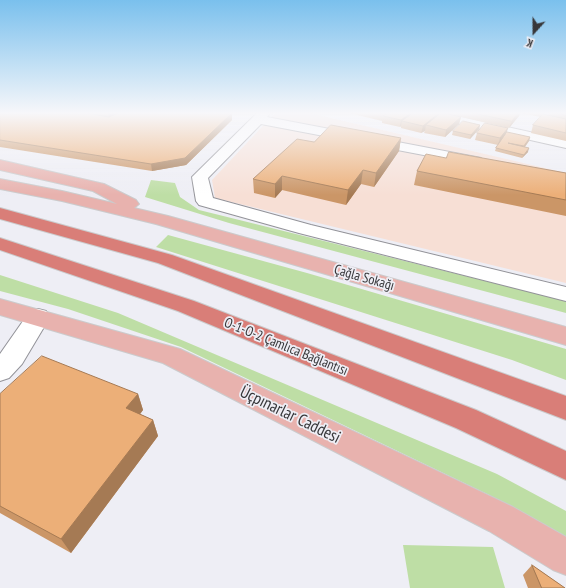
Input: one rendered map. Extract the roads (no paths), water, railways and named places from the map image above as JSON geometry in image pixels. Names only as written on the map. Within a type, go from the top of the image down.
[{"type":"highway","points":[[0,213],[165,259],[566,408]]},
{"type":"highway","name":"O-1-O-2 Çamlıca Bağlantısı","points":[[0,244],[186,306],[466,419],[566,466]]},
{"type":"main road","points":[[0,165],[98,187],[162,220]]},
{"type":"main road","points":[[0,184],[62,196],[162,220]]},
{"type":"main road","name":"Çağla Sokağı","points":[[162,220],[566,336]]},
{"type":"main road","name":"Üçpınarlar Caddesi","points":[[0,307],[171,356],[501,519],[566,557]]},
{"type":"street","points":[[236,140],[200,177],[205,201],[306,229],[566,294]]},
{"type":"street","points":[[377,140],[489,164]]},
{"type":"street","points":[[550,140],[566,144]]},
{"type":"street","points":[[0,371],[13,357],[38,317]]}]
